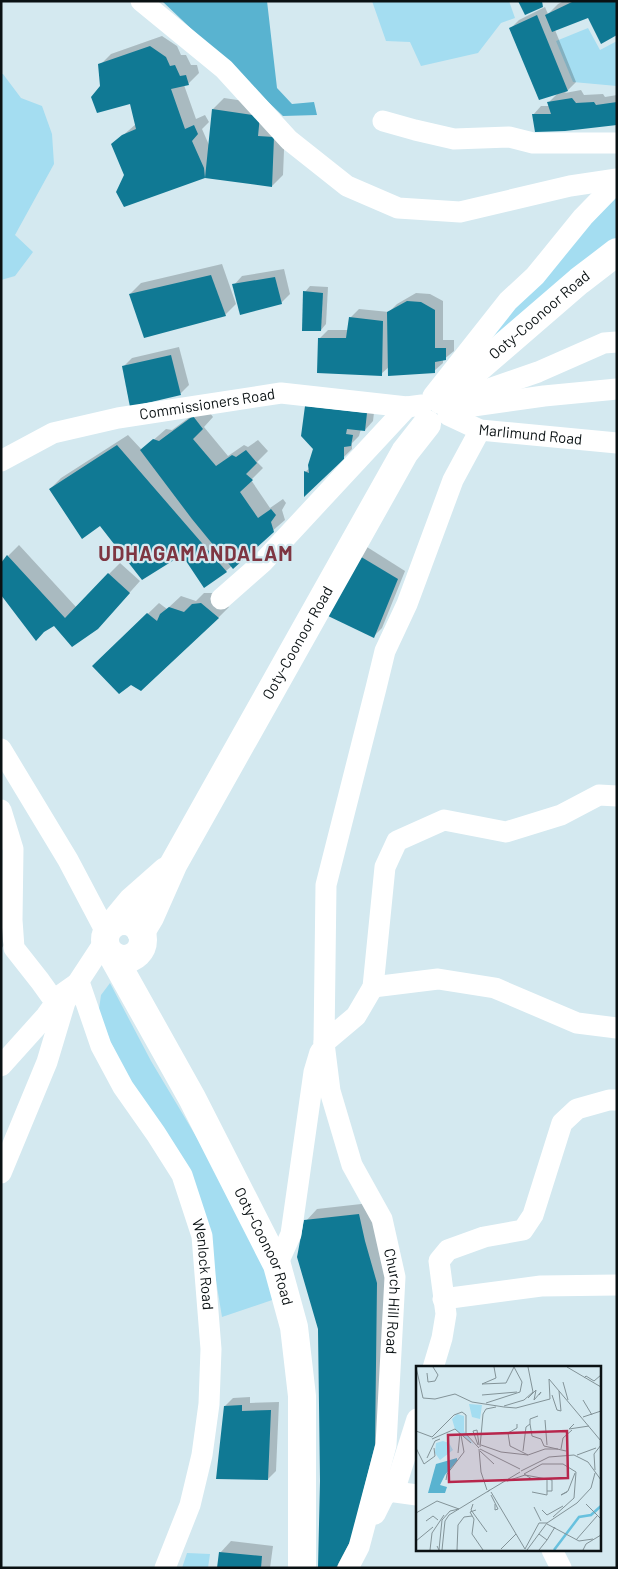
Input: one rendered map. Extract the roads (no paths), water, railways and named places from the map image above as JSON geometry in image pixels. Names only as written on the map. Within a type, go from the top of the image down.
[{"type":"highway","name":"Ooty-Coonoor Road","points":[[302,1568],[302,1396],[294,1327],[277,1265],[192,1098],[145,1014],[119,940],[150,917],[173,865],[405,452],[434,408],[579,280],[617,252]]},
{"type":"street","points":[[141,1],[224,69],[290,140],[347,186],[398,208],[460,212],[570,186],[617,180]]},
{"type":"street","points":[[383,121],[454,139],[510,137],[533,143],[617,143]]},
{"type":"street","points":[[221,598],[434,408],[508,301],[535,276],[583,217],[617,180]]},
{"type":"street","points":[[434,408],[538,372],[604,343],[617,342]]},
{"type":"street","points":[[434,408],[617,389]]},
{"type":"street","name":"Commissioners Road","points":[[1,461],[53,433],[118,418],[281,393],[434,408]]},
{"type":"street","name":"Marlimund Road","points":[[434,408],[480,430],[617,443]]},
{"type":"street","points":[[277,1265],[291,1234],[314,1072],[324,1043],[326,885],[385,651],[407,604],[453,480],[480,430]]},
{"type":"street","points":[[1,749],[119,940],[79,982],[65,1002],[47,1062],[1,1173]]},
{"type":"street","points":[[324,1043],[356,1016],[372,987],[385,867],[397,841],[444,820],[506,832],[561,815],[599,794],[617,796]]},
{"type":"street","points":[[1,810],[13,849],[12,920],[14,948],[50,995],[57,1001]]},
{"type":"street","points":[[372,987],[438,979],[495,988],[577,1024],[617,1028]]},
{"type":"street","points":[[1,1066],[46,1016],[62,994],[79,982]]},
{"type":"street","name":"Wenlock Road","points":[[79,982],[101,1046],[123,1087],[182,1175],[202,1236],[211,1349],[209,1404],[202,1455],[190,1505],[165,1568]]},
{"type":"street","name":"Church Hill Road","points":[[324,1043],[330,1091],[352,1165],[382,1219],[395,1277],[386,1445],[359,1547],[348,1568]]},
{"type":"street","points":[[433,1366],[442,1338],[446,1314],[439,1261],[448,1250],[484,1238],[523,1230],[533,1215],[562,1123],[577,1109],[609,1100],[617,1100]]},
{"type":"street","points":[[443,1299],[541,1286],[617,1285]]},
{"type":"street","points":[[359,1547],[383,1498],[398,1479],[416,1422]]},
{"type":"street","points":[[388,1491],[416,1496]]},
{"type":"street","points":[[553,1552],[561,1568]]},
{"type":"district","name":"UDHAGAMANDALAM","points":[[196,554]]}]
